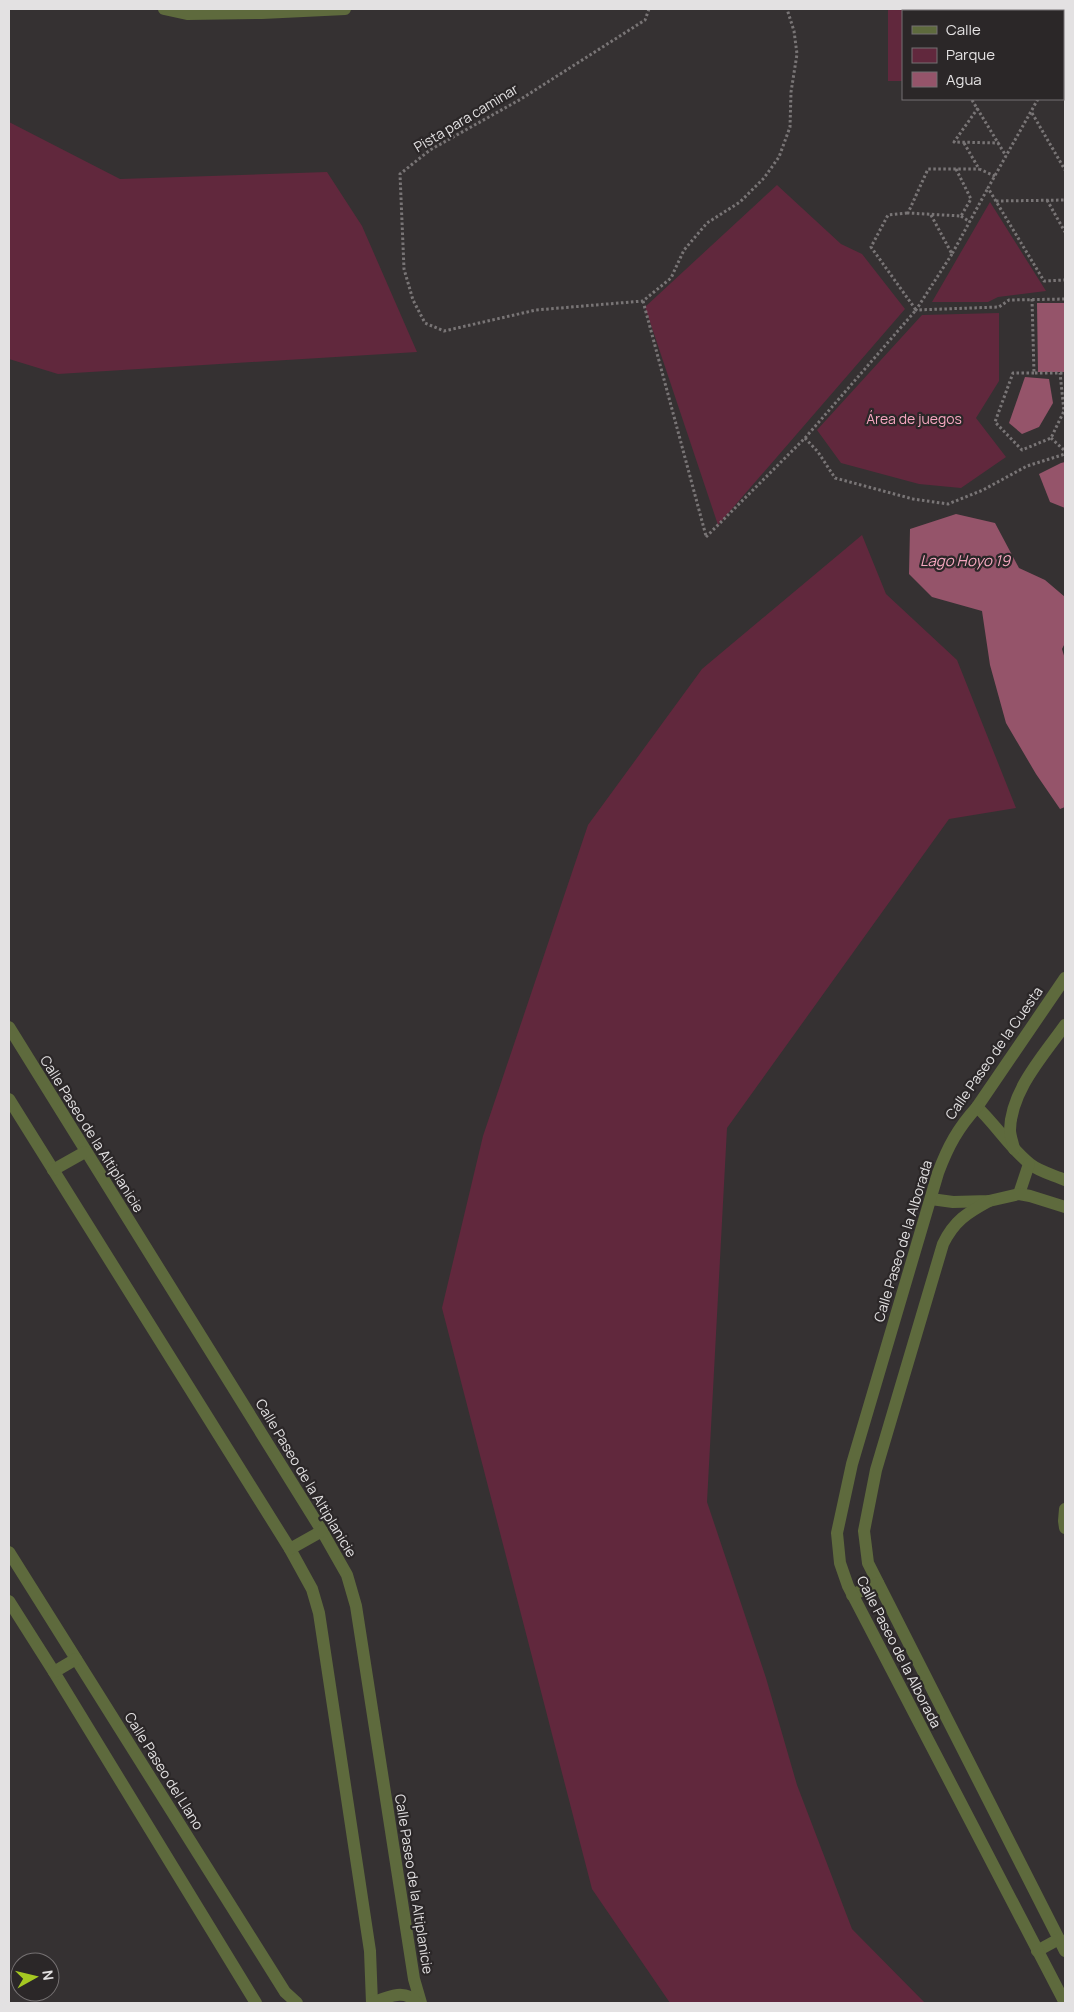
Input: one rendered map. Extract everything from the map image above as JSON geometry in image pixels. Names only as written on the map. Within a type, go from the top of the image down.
[{"type":"street","points":[[164,9],[187,14],[214,11],[345,9]]},
{"type":"street","name":"Calle Paseo de la Cuesta","points":[[948,1147],[961,1125],[978,1107],[1065,978]]},
{"type":"street","points":[[1014,1149],[1010,1132],[1012,1114],[1022,1087],[1065,1024]]},
{"type":"street","name":"Calle Paseo de la Altiplanicie","points":[[9,1027],[85,1152],[322,1530],[347,1575],[356,1606],[419,2003]]},
{"type":"street","points":[[9,1099],[290,1549],[312,1588],[319,1613],[370,1951],[372,2003],[392,1995],[404,1995],[419,2003]]},
{"type":"street","points":[[978,1107],[1029,1164],[1065,1180]]},
{"type":"street","name":"Calle Paseo de la Alborada","points":[[948,1147],[938,1173],[852,1464],[837,1533],[840,1563],[852,1596],[1065,2003]]},
{"type":"street","points":[[53,1170],[85,1152]]},
{"type":"street","points":[[1019,1194],[1029,1164]]},
{"type":"street","points":[[931,1199],[953,1202],[989,1201],[1019,1194],[1065,1206]]},
{"type":"street","name":"Calle Paseo de la Alborada","points":[[989,1201],[970,1211],[951,1227],[943,1244],[876,1470],[864,1531],[868,1562],[878,1584],[1065,1951]]},
{"type":"street","points":[[1065,1509],[1065,1528]]},
{"type":"street","points":[[290,1549],[322,1530]]},
{"type":"street","name":"Calle Paseo del Llano","points":[[9,1552],[285,1992],[297,2003]]},
{"type":"street","points":[[852,1596],[878,1584]]},
{"type":"street","points":[[9,1601],[256,2003]]},
{"type":"street","points":[[54,1672],[76,1659]]},
{"type":"street","points":[[1038,1951],[1059,1939]]},
{"type":"path","name":"Pista para caminar","points":[[644,301],[536,310],[444,331],[425,323],[413,300],[404,269],[400,174],[430,150],[521,99],[644,20],[649,9]]},
{"type":"path","points":[[787,9],[794,31],[797,54],[790,126],[779,157],[764,178],[740,202],[706,223],[684,250],[671,278],[644,301],[706,537],[805,438],[916,310],[952,254],[1038,100]]},
{"type":"path","points":[[972,100],[1007,156]]},
{"type":"path","points":[[978,108],[954,142],[999,143]]},
{"type":"path","points":[[1032,112],[1065,170]]},
{"type":"path","points":[[964,142],[979,169]]},
{"type":"path","points":[[908,213],[928,169],[979,169],[995,176]]},
{"type":"path","points":[[956,169],[971,199],[961,216]]},
{"type":"path","points":[[988,188],[1044,281],[1065,280]]},
{"type":"path","points":[[1047,200],[1065,232]]},
{"type":"path","points":[[996,201],[1065,200]]},
{"type":"path","points":[[916,310],[871,247],[888,215],[908,213],[961,216],[970,222]]},
{"type":"path","points":[[931,214],[952,254]]},
{"type":"path","points":[[1032,299],[1034,372]]},
{"type":"path","points":[[916,310],[998,307],[1009,300],[1065,299]]},
{"type":"path","points":[[1060,373],[1064,411],[1051,438],[1022,450],[995,422],[1013,373],[1034,372],[1065,373]]},
{"type":"path","points":[[805,438],[818,452],[834,478],[913,499],[948,504],[983,490],[1027,466],[1065,453],[1051,438]]},
{"type":"green space","points":[[888,9],[990,9],[902,10],[902,81],[888,81]]},
{"type":"green space","points":[[9,122],[120,179],[327,172],[362,226],[417,352],[58,374],[9,359]]},
{"type":"green space","points":[[777,185],[841,244],[862,254],[905,309],[718,525],[645,307]]},
{"type":"green space","points":[[990,202],[1046,291],[998,297],[988,302],[932,302]]},
{"type":"green space","name":"Área de juegos","points":[[999,313],[999,381],[976,418],[1006,457],[961,488],[919,484],[841,463],[817,430],[922,315]]},
{"type":"green space","points":[[862,535],[886,594],[957,660],[1016,808],[949,819],[727,1128],[707,1502],[766,1678],[797,1785],[852,1929],[925,2003],[670,2003],[592,1889],[442,1308],[483,1136],[588,825],[702,669]]},
{"type":"water","points":[[1037,303],[1065,303],[1065,372],[1038,372]]},
{"type":"water","points":[[1025,377],[1049,379],[1053,403],[1039,427],[1022,434],[1009,423]]},
{"type":"water","points":[[1065,462],[1065,508],[1050,502],[1039,474]]},
{"type":"water","name":"Lago Hoyo 19","points":[[956,514],[995,523],[1019,568],[1045,580],[1065,597],[1065,643],[1062,649],[1065,659],[1065,807],[1060,809],[1036,774],[1006,723],[990,665],[982,611],[932,597],[909,574],[910,529]]}]
